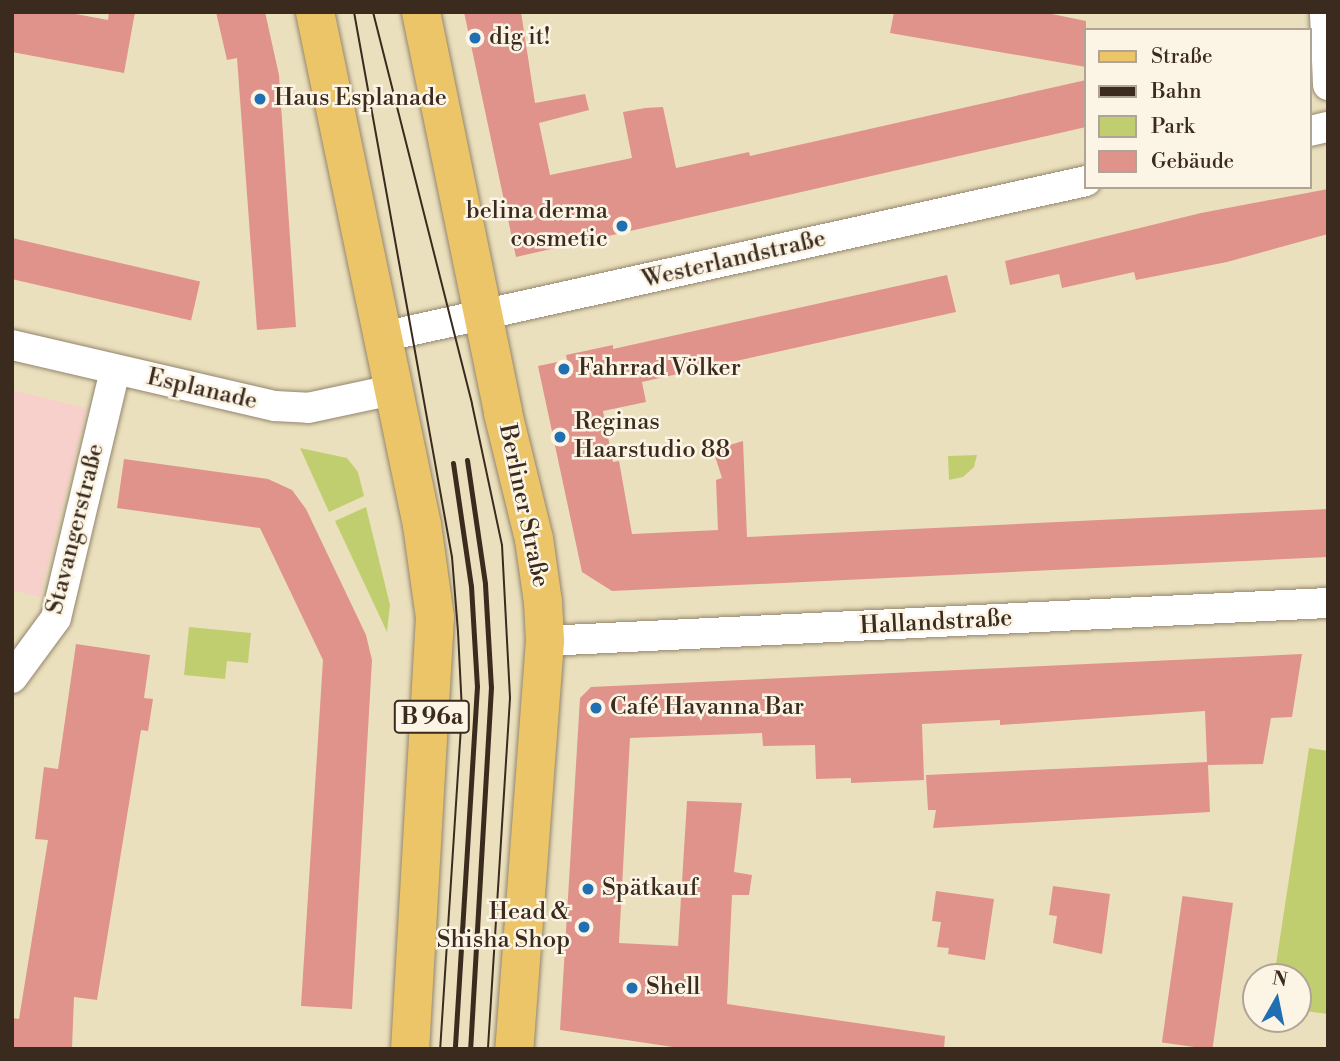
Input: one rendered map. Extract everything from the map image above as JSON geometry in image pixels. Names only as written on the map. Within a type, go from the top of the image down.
[{"type":"main road","name":"B 96a","points":[[315,12],[429,565],[436,642],[411,1049]]},
{"type":"main road","name":"Berliner Straße","points":[[421,12],[484,316],[534,539],[545,641],[514,1049]]},
{"type":"street","points":[[1324,13],[1328,85]]},
{"type":"street","name":"Westerlandstraße","points":[[382,337],[1084,181]]},
{"type":"street","name":"Esplanade","points":[[12,345],[275,406],[308,408],[392,390]]},
{"type":"street","name":"Stavangerstraße","points":[[12,677],[56,618],[115,370]]},
{"type":"street","name":"Hallandstraße","points":[[545,641],[1328,603]]},
{"type":"shaded area","points":[[12,390],[87,408],[40,597],[12,590]]},
{"type":"green space","points":[[300,448],[347,458],[358,472],[364,496],[329,512]]},
{"type":"green space","points":[[977,455],[974,467],[963,477],[949,480],[948,456]]},
{"type":"green space","points":[[366,507],[390,605],[387,632],[335,521]]},
{"type":"green space","points":[[189,627],[251,633],[248,663],[227,661],[225,679],[184,675]]},
{"type":"green space","points":[[1309,748],[1328,751],[1328,1014],[1312,1012],[1312,963],[1276,963]]},
{"type":"building","points":[[12,12],[65,12],[108,20],[109,12],[135,12],[124,73],[12,52]]},
{"type":"building","points":[[216,12],[265,12],[279,75],[296,327],[257,330],[237,58],[227,60]]},
{"type":"building","points":[[464,12],[521,12],[535,103],[585,94],[589,110],[539,123],[550,175],[632,158],[623,112],[645,108],[663,107],[676,168],[749,152],[750,156],[1084,80],[1084,127],[516,257]]},
{"type":"building","points":[[894,12],[1042,12],[1086,21],[1084,67],[890,33]]},
{"type":"building","points":[[1328,189],[1328,234],[1227,262],[1136,280],[1134,272],[1062,288],[1059,274],[1010,285],[1005,261],[1201,213]]},
{"type":"building","points":[[12,238],[200,281],[191,320],[12,279]]},
{"type":"building","points":[[947,275],[956,312],[642,382],[646,402],[603,411],[613,462],[619,461],[632,534],[718,530],[716,480],[722,478],[713,450],[743,441],[747,537],[1328,509],[1328,557],[612,591],[582,572],[538,366],[567,360],[566,355],[613,345],[613,349]]},
{"type":"building","points":[[124,459],[268,479],[292,490],[306,509],[366,635],[372,660],[352,1009],[301,1006],[323,660],[260,528],[117,508]]},
{"type":"building","points":[[76,644],[150,655],[144,698],[153,699],[148,731],[141,730],[97,1000],[74,997],[72,1049],[12,1049],[12,1018],[19,1019],[48,840],[35,839],[44,767],[58,769]]},
{"type":"building","points":[[1302,654],[1292,717],[1271,718],[1263,764],[1208,765],[1210,812],[933,828],[936,810],[928,810],[926,775],[1207,762],[1205,711],[1000,725],[1000,720],[922,724],[924,780],[851,783],[851,778],[816,779],[815,745],[763,746],[762,733],[630,738],[619,943],[678,946],[687,801],[742,803],[734,872],[752,875],[749,895],[732,895],[727,1004],[945,1036],[944,1049],[686,1049],[560,1030],[580,698],[591,687]]},
{"type":"building","points":[[1053,886],[1110,894],[1102,954],[1053,943],[1057,916],[1049,915]]},
{"type":"building","points":[[936,891],[994,899],[985,960],[948,954],[949,948],[937,947],[941,922],[932,921]]},
{"type":"building","points":[[1182,896],[1233,903],[1212,1049],[1162,1042]]},
{"type":"tram line","points":[[354,12],[452,557],[462,711],[440,1049]]},
{"type":"tram line","points":[[373,12],[472,404],[502,545],[510,698],[488,1049]]},
{"type":"railway","points":[[467,460],[485,584],[491,687],[470,1049]]},
{"type":"railway","points":[[453,463],[471,586],[477,686],[455,1049]]},
{"type":"place","name":"dig it!","points":[[475,38]]},
{"type":"place","name":"Haus Esplanade","points":[[260,99]]},
{"type":"place","name":"belina derma cosmetic","points":[[622,226]]},
{"type":"place","name":"Fahrrad Völker","points":[[564,369]]},
{"type":"place","name":"Reginas Haarstudio 88","points":[[560,437]]},
{"type":"place","name":"Café Havanna Bar","points":[[596,708]]},
{"type":"place","name":"Spätkauf","points":[[588,889]]},
{"type":"place","name":"Head & Shisha Shop","points":[[584,927]]},
{"type":"place","name":"Shell","points":[[632,988]]}]
